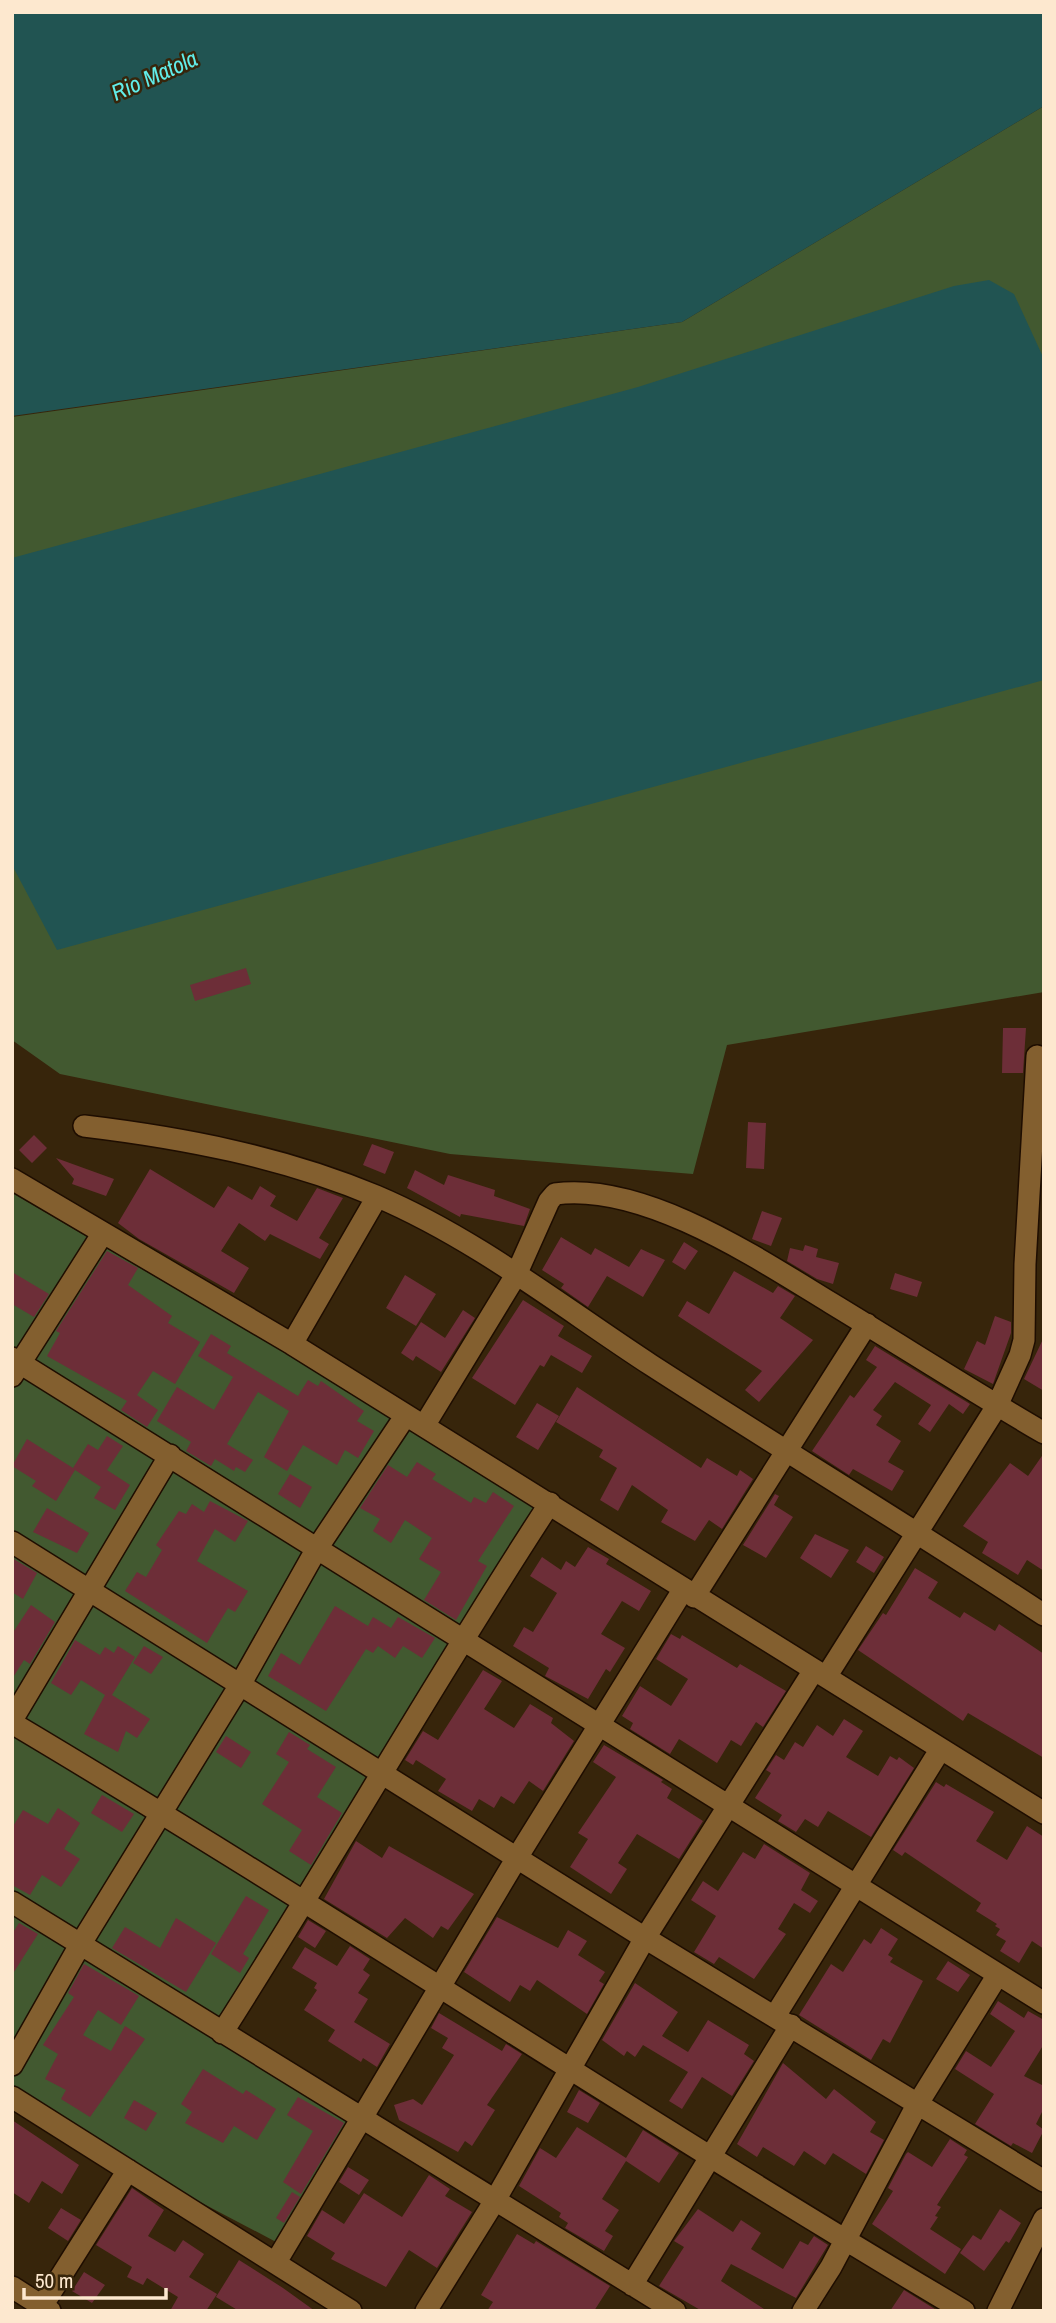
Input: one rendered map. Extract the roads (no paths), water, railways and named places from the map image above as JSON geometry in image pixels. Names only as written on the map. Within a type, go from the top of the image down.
[{"type":"street","points":[[426,2311],[494,2202],[645,1938],[729,1805],[919,1533],[997,1406],[1034,1315],[1025,1264],[1037,1056]]},
{"type":"street","points":[[85,1126],[159,1135],[261,1157],[377,1197],[516,1275],[1044,1615]]},
{"type":"street","points":[[12,1179],[292,1344],[550,1503],[688,1594],[1044,1813]]},
{"type":"street","points":[[12,2065],[80,1945],[240,1685],[316,1550],[415,1420],[516,1275],[549,1201],[555,1194],[581,1190],[663,1212],[723,1238],[1044,1433]]},
{"type":"street","points":[[292,1344],[377,1197]]},
{"type":"street","points":[[103,1233],[15,1366],[170,1455],[316,1550],[1044,2003]]},
{"type":"street","points":[[276,2262],[598,1726],[789,1450],[867,1324]]},
{"type":"street","points":[[170,1455],[12,1721],[443,1986],[569,2070],[710,2158],[964,2311]]},
{"type":"street","points":[[222,2033],[305,1903],[461,1639],[550,1503]]},
{"type":"street","points":[[12,1542],[518,1856],[645,1938],[1044,2180]]},
{"type":"street","points":[[632,2285],[710,2158],[856,1887],[940,1750]]},
{"type":"street","points":[[12,1902],[494,2202],[675,2311]]},
{"type":"street","points":[[803,2311],[918,2105],[997,1976]]},
{"type":"street","points":[[12,2097],[352,2311]]},
{"type":"street","points":[[12,2287],[44,2309],[128,2170]]},
{"type":"street","points":[[998,2311],[1044,2219]]},
{"type":"water","name":"Rio Matola","points":[[12,12],[1044,12],[1044,106],[682,322],[12,416]]},
{"type":"water","points":[[989,280],[1014,294],[1044,359],[1044,680],[57,950],[12,865],[12,558],[638,387],[954,286]]}]
